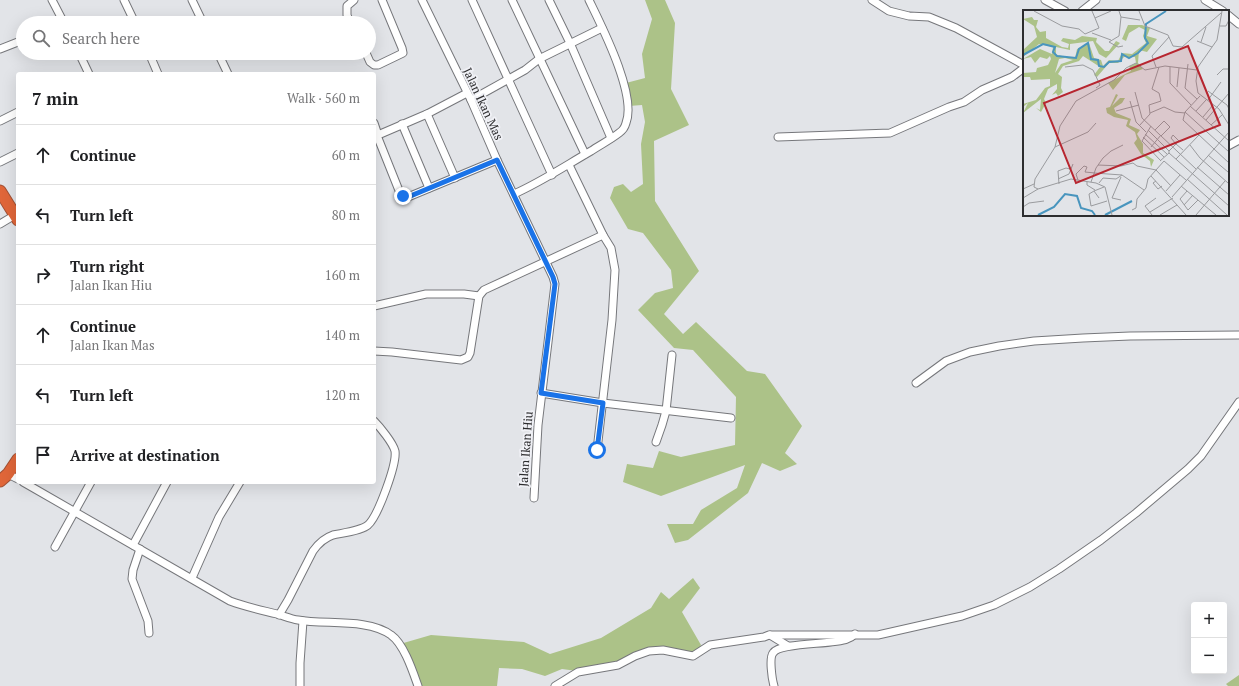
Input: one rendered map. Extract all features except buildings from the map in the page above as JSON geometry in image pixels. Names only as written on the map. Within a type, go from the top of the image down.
[{"type":"highway","points":[[0,191],[16,218]]},
{"type":"highway","points":[[4,477],[16,462]]},
{"type":"street","points":[[52,0],[59,16]]},
{"type":"street","points":[[124,0],[132,16]]},
{"type":"street","points":[[192,0],[200,16]]},
{"type":"street","points":[[347,16],[347,6],[354,0]]},
{"type":"street","points":[[369,60],[374,65],[378,65],[402,53],[402,48],[382,0]]},
{"type":"street","name":"Jalan Ikan Mas","points":[[422,0],[469,97],[544,261]]},
{"type":"street","points":[[472,0],[552,175]]},
{"type":"street","points":[[512,0],[585,154]]},
{"type":"street","points":[[549,0],[570,42],[611,138]]},
{"type":"street","points":[[514,194],[569,165],[620,132],[627,122],[627,101],[621,74],[602,28],[588,0]]},
{"type":"street","points":[[872,0],[889,11],[909,16],[929,17],[956,28],[1023,64]]},
{"type":"street","points":[[1045,0],[1063,10]]},
{"type":"street","points":[[1083,10],[1096,0]]},
{"type":"street","points":[[1205,0],[1220,10]]},
{"type":"street","points":[[1229,16],[1239,24]]},
{"type":"street","points":[[378,135],[508,79],[530,67],[539,59],[570,42],[602,28]]},
{"type":"street","points":[[0,49],[16,43]]},
{"type":"street","points":[[82,60],[88,72]]},
{"type":"street","points":[[152,60],[157,72]]},
{"type":"street","points":[[221,60],[227,72]]},
{"type":"street","points":[[778,137],[890,133],[964,102],[982,90],[1012,77],[1023,69]]},
{"type":"street","points":[[0,121],[16,113]]},
{"type":"street","points":[[427,114],[455,178]]},
{"type":"street","points":[[402,124],[429,188]]},
{"type":"street","points":[[376,129],[378,138],[400,193],[406,198],[497,160]]},
{"type":"street","points":[[1229,145],[1239,140]]},
{"type":"street","points":[[0,162],[16,154]]},
{"type":"street","points":[[569,165],[603,235],[611,248],[615,270],[612,320],[597,450]]},
{"type":"street","points":[[0,224],[16,218]]},
{"type":"street","points":[[376,351],[461,360],[465,359],[470,353],[479,296],[487,288],[603,235]]},
{"type":"street","name":"Jalan Ikan Hiu","points":[[534,498],[536,449],[541,393],[555,284],[553,277],[544,261]]},
{"type":"street","points":[[376,306],[426,294],[464,294],[479,296]]},
{"type":"street","points":[[916,383],[946,361],[970,352],[999,346],[1034,341],[1091,338],[1239,335]]},
{"type":"street","points":[[656,442],[666,411],[672,355]]},
{"type":"street","points":[[541,393],[603,403],[731,418]]},
{"type":"street","points":[[555,686],[578,672],[618,665],[648,651],[663,650],[693,656],[710,645],[770,635],[878,635],[962,616],[994,605],[1030,587],[1059,570],[1118,527],[1188,469],[1201,456],[1239,402]]},
{"type":"street","points":[[279,614],[288,600],[311,554],[318,545],[333,535],[365,527],[370,523],[381,503],[394,463],[395,450],[376,424]]},
{"type":"street","points":[[4,477],[16,480]]},
{"type":"street","points":[[26,484],[230,601],[243,606],[303,621],[365,626],[391,634],[405,654],[418,686]]},
{"type":"street","points":[[55,547],[90,484]]},
{"type":"street","points":[[133,545],[166,484]]},
{"type":"street","points":[[192,578],[219,517],[239,484]]},
{"type":"street","points":[[140,549],[133,570],[132,579],[148,621],[150,633]]},
{"type":"street","points":[[300,686],[303,621]]},
{"type":"street","points":[[774,686],[772,654],[774,651],[788,646],[842,641],[856,634]]},
{"type":"street","points":[[770,635],[788,646]]},
{"type":"green space","points":[[645,0],[665,0],[675,23],[671,89],[689,125],[654,141],[655,201],[699,271],[664,314],[683,334],[696,322],[747,371],[765,374],[802,426],[785,453],[797,464],[780,471],[762,463],[748,493],[688,540],[675,543],[667,524],[693,524],[701,510],[737,488],[745,465],[661,496],[623,482],[627,464],[653,468],[659,451],[681,457],[735,445],[736,397],[693,350],[674,348],[638,310],[655,293],[673,288],[671,270],[643,233],[628,229],[610,198],[614,187],[623,184],[631,192],[643,184],[641,144],[645,122],[642,105],[629,106],[626,83],[645,78],[642,54],[652,19]]},
{"type":"green space","points":[[693,578],[700,588],[682,612],[701,645],[696,653],[665,650],[577,671],[562,669],[545,676],[522,669],[499,668],[497,686],[420,686],[400,644],[431,635],[524,642],[550,654],[601,638],[651,608],[661,592],[669,599]]},
{"type":"green space","points":[[1239,675],[1239,686],[1228,686],[1226,684]]},
{"type":"route","points":[[403,196],[406,198],[497,160],[555,284],[541,393],[603,403],[597,450]]}]
